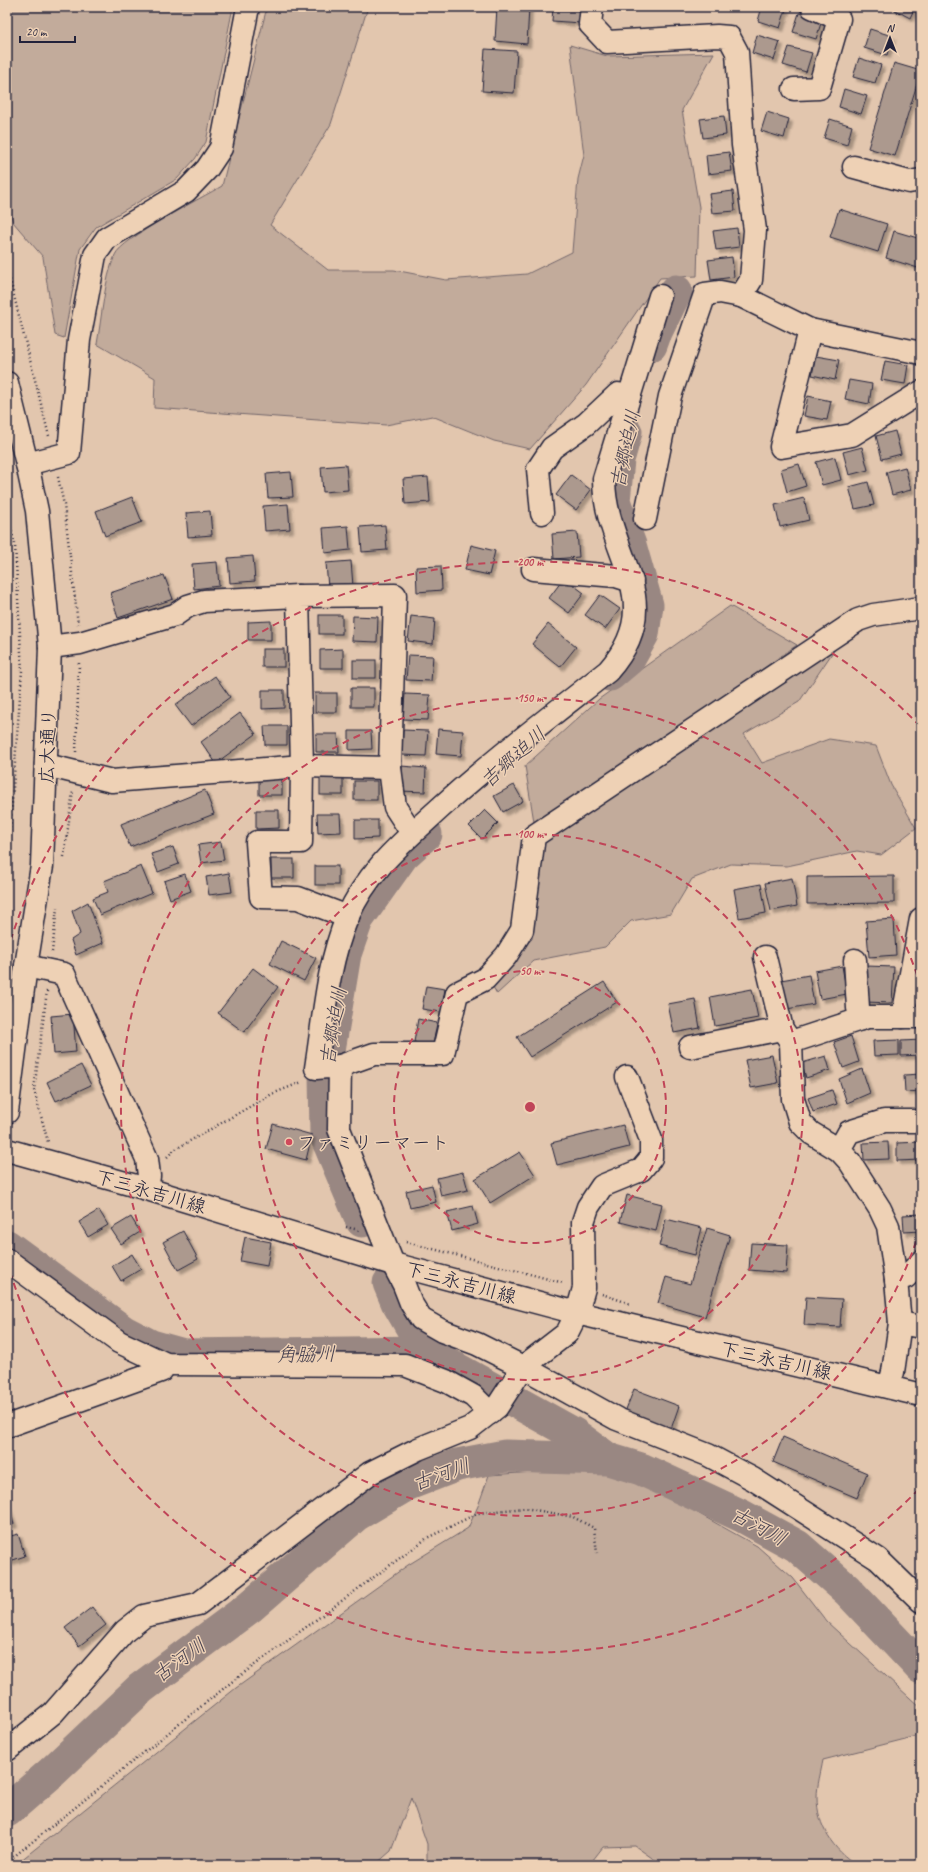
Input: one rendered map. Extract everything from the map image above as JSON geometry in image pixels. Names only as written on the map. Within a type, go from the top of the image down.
[{"type":"street","points":[[27,464],[69,453],[79,340],[95,255],[107,238],[186,191],[207,169],[221,148],[248,7]]},
{"type":"street","points":[[592,7],[590,24],[607,42],[717,36],[729,37],[737,52],[743,145],[755,230],[751,280],[741,296]]},
{"type":"street","points":[[794,89],[818,88],[839,19],[812,7]]},
{"type":"street","points":[[854,167],[909,182],[921,180]]},
{"type":"street","points":[[645,519],[670,396],[706,294],[720,292],[741,296],[810,330],[921,353]]},
{"type":"street","points":[[660,296],[604,479],[604,498],[608,517],[632,581],[636,615],[629,641],[620,657],[608,671],[471,780],[412,833],[378,867],[360,893],[348,917],[332,962],[329,1067],[339,1129],[393,1264],[411,1303],[421,1319],[442,1331],[477,1344],[521,1370],[617,1419],[708,1455],[753,1479],[878,1559],[921,1601]]},
{"type":"street","points":[[810,330],[781,447],[852,435],[921,392]]},
{"type":"street","name":"広大通り","points":[[7,383],[37,511],[50,647],[42,866],[26,966],[7,1112]]},
{"type":"street","points":[[542,513],[538,469],[552,448],[586,424],[618,394],[629,396]]},
{"type":"street","points":[[533,569],[616,576],[632,581]]},
{"type":"street","points":[[50,647],[80,643],[175,615],[188,606],[204,601],[298,596],[395,595],[390,768],[395,808],[412,833]]},
{"type":"street","points":[[298,596],[302,766],[301,842],[256,842],[261,897],[298,898],[348,917]]},
{"type":"street","points":[[329,1067],[374,1054],[443,1054],[457,993],[485,979],[506,956],[522,930],[534,836],[858,620],[873,615],[921,608]]},
{"type":"street","points":[[46,765],[112,781],[302,766],[390,768]]},
{"type":"street","points":[[690,1047],[787,1036],[867,1017],[912,1017],[921,919]]},
{"type":"street","points":[[765,957],[787,1036],[793,1099],[800,1122],[810,1133],[839,1150],[850,1162],[880,1209],[888,1226],[896,1280],[911,1325],[893,1372],[889,1388]]},
{"type":"street","points":[[855,960],[858,1008],[862,1019]]},
{"type":"street","points":[[26,966],[64,974],[147,1159],[148,1182]]},
{"type":"street","points":[[7,1750],[53,1713],[125,1631],[144,1616],[198,1604],[370,1473],[418,1449],[470,1428],[493,1410],[521,1370],[567,1333],[577,1313],[584,1288],[583,1222],[588,1207],[602,1186],[641,1170],[651,1158],[651,1140],[626,1077]]},
{"type":"street","points":[[839,1150],[849,1132],[884,1121],[921,1121]]},
{"type":"street","name":"下三永吉川線","points":[[7,1150],[148,1182],[393,1264],[577,1313],[921,1395]]},
{"type":"street","points":[[7,1260],[119,1342],[166,1364],[405,1365],[446,1381],[473,1396],[493,1410]]},
{"type":"street","points":[[896,1280],[906,1277],[921,1262]]},
{"type":"street","points":[[7,1426],[161,1371],[166,1364]]},
{"type":"path","points":[[7,268],[54,457],[64,505],[80,643],[75,771],[63,863]]},
{"type":"path","points":[[7,512],[15,545],[22,670],[7,868]]},
{"type":"path","points":[[54,1145],[48,1142],[34,1090],[58,902]]},
{"type":"path","points":[[148,1182],[174,1150],[272,1094],[316,1076],[329,1067]]},
{"type":"path","points":[[345,1227],[584,1288],[636,1305]]},
{"type":"path","points":[[7,1862],[233,1681],[427,1538],[478,1513],[525,1508],[573,1517],[594,1528],[597,1553]]},
{"type":"shaded area","points":[[7,7],[233,7],[206,142],[195,159],[177,179],[96,227],[80,249],[64,338],[55,335],[43,257],[13,222],[7,202]]},
{"type":"shaded area","points":[[267,7],[368,7],[331,124],[270,225],[328,270],[394,270],[446,280],[527,274],[572,252],[578,179],[584,155],[570,45],[607,56],[714,53],[682,110],[699,207],[697,276],[660,278],[586,385],[530,449],[494,441],[432,416],[386,425],[154,408],[155,378],[97,344],[108,276],[115,255],[121,248],[146,229],[222,186]]},
{"type":"shaded area","points":[[730,606],[797,645],[535,828],[525,766],[599,699]]},
{"type":"shaded area","points":[[839,643],[799,702],[744,734],[762,763],[829,739],[876,746],[891,785],[916,828],[881,855],[857,851],[787,866],[731,864],[692,879],[671,914],[631,921],[605,947],[533,961],[497,994],[489,980],[532,939],[543,841]]},
{"type":"shaded area","points":[[535,1472],[596,1472],[640,1481],[757,1546],[793,1578],[827,1622],[921,1708],[921,1735],[823,1760],[817,1792],[820,1818],[823,1827],[834,1845],[848,1859],[857,1865],[662,1865],[635,1846],[603,1847],[589,1865],[427,1865],[427,1844],[411,1798],[391,1851],[375,1865],[15,1865],[236,1688],[408,1565],[468,1528],[489,1475]]},
{"type":"building","points":[[497,7],[529,7],[527,44],[495,41]]},
{"type":"building","points":[[553,7],[583,7],[581,23],[552,21]]},
{"type":"building","points":[[762,7],[778,7],[786,9],[780,28],[758,21]]},
{"type":"building","points":[[889,7],[915,7],[910,18]]},
{"type":"building","points":[[799,13],[822,20],[816,39],[793,32]]},
{"type":"building","points":[[870,29],[892,36],[887,55],[864,48]]},
{"type":"building","points":[[757,35],[780,42],[774,60],[752,53]]},
{"type":"building","points":[[789,47],[812,53],[806,72],[783,65]]},
{"type":"building","points":[[485,49],[517,51],[514,93],[482,91]]},
{"type":"building","points":[[859,58],[881,65],[875,83],[853,77]]},
{"type":"building","points":[[894,63],[921,71],[895,156],[868,148]]},
{"type":"building","points":[[844,89],[867,96],[861,114],[839,107]]},
{"type":"building","points":[[767,112],[789,119],[784,138],[761,131]]},
{"type":"building","points":[[724,116],[726,135],[703,138],[700,119]]},
{"type":"building","points":[[830,119],[852,126],[847,145],[824,138]]},
{"type":"building","points":[[729,152],[732,171],[708,174],[706,155]]},
{"type":"building","points":[[733,191],[735,211],[712,213],[709,194]]},
{"type":"building","points":[[839,209],[887,224],[878,252],[830,237]]},
{"type":"building","points":[[737,228],[739,247],[716,250],[713,231]]},
{"type":"building","points":[[894,231],[921,239],[921,269],[886,258]]},
{"type":"building","points":[[732,257],[734,277],[711,280],[708,260]]},
{"type":"building","points":[[816,356],[839,360],[835,380],[812,375]]},
{"type":"building","points":[[885,361],[908,365],[905,384],[881,380]]},
{"type":"building","points":[[849,380],[872,384],[869,404],[845,399]]},
{"type":"building","points":[[808,396],[831,401],[827,420],[804,416]]},
{"type":"building","points":[[895,431],[901,454],[882,459],[876,436]]},
{"type":"building","points":[[862,447],[868,470],[849,475],[843,452]]},
{"type":"building","points":[[835,457],[841,480],[822,485],[816,462]]},
{"type":"building","points":[[799,464],[806,486],[787,492],[781,469]]},
{"type":"building","points":[[346,465],[348,490],[323,492],[321,467]]},
{"type":"building","points":[[905,467],[911,490],[892,495],[886,472]]},
{"type":"building","points":[[291,472],[293,497],[268,498],[266,474]]},
{"type":"building","points":[[571,475],[591,490],[576,510],[556,495]]},
{"type":"building","points":[[428,477],[430,502],[405,504],[403,479]]},
{"type":"building","points":[[868,482],[874,505],[855,509],[849,487]]},
{"type":"building","points":[[132,497],[142,522],[105,536],[96,511]]},
{"type":"building","points":[[804,498],[809,520],[780,527],[775,505]]},
{"type":"building","points":[[288,504],[290,529],[265,531],[263,506]]},
{"type":"building","points":[[210,511],[212,535],[188,537],[186,513]]},
{"type":"building","points":[[385,525],[387,550],[362,552],[360,527]]},
{"type":"building","points":[[348,526],[350,550],[325,553],[323,528]]},
{"type":"building","points":[[577,532],[579,557],[554,559],[552,534]]},
{"type":"building","points":[[471,545],[495,551],[489,575],[465,570]]},
{"type":"building","points":[[253,556],[255,581],[230,583],[228,558]]},
{"type":"building","points":[[351,561],[353,586],[328,588],[326,563]]},
{"type":"building","points":[[217,562],[219,586],[194,589],[192,564]]},
{"type":"building","points":[[441,566],[442,590],[417,592],[416,567]]},
{"type":"building","points":[[164,575],[173,599],[118,618],[110,593]]},
{"type":"building","points":[[564,578],[584,593],[569,613],[549,598]]},
{"type":"building","points":[[600,595],[620,609],[605,629],[585,615]]},
{"type":"building","points":[[319,615],[342,615],[342,634],[319,634]]},
{"type":"building","points":[[353,616],[378,617],[377,642],[352,641]]},
{"type":"building","points":[[411,616],[435,619],[433,644],[408,641]]},
{"type":"building","points":[[271,621],[271,640],[248,640],[248,622]]},
{"type":"building","points":[[548,624],[576,647],[560,667],[532,644]]},
{"type":"building","points":[[262,649],[284,649],[284,667],[262,667]]},
{"type":"building","points":[[343,649],[343,668],[320,668],[320,650]]},
{"type":"building","points":[[408,655],[433,656],[431,681],[406,680]]},
{"type":"building","points":[[353,660],[376,660],[376,678],[353,678]]},
{"type":"building","points":[[215,676],[230,697],[191,726],[175,705]]},
{"type":"building","points":[[351,688],[374,688],[374,707],[351,707]]},
{"type":"building","points":[[262,690],[284,690],[284,708],[262,709]]},
{"type":"building","points":[[315,693],[337,693],[337,712],[315,712]]},
{"type":"building","points":[[405,694],[430,695],[428,720],[403,719]]},
{"type":"building","points":[[240,713],[256,734],[216,763],[201,742]]},
{"type":"building","points":[[264,726],[287,726],[287,745],[265,745]]},
{"type":"building","points":[[438,729],[463,731],[461,756],[436,754]]},
{"type":"building","points":[[403,730],[428,731],[426,756],[402,755]]},
{"type":"building","points":[[349,731],[371,731],[372,749],[349,750]]},
{"type":"building","points":[[316,734],[338,734],[339,752],[316,752]]},
{"type":"building","points":[[401,766],[426,768],[425,792],[400,791]]},
{"type":"building","points":[[259,777],[282,777],[282,795],[259,795]]},
{"type":"building","points":[[320,777],[343,777],[343,795],[320,795]]},
{"type":"building","points":[[354,781],[377,781],[377,800],[354,800]]},
{"type":"building","points":[[514,785],[523,801],[503,812],[494,796]]},
{"type":"building","points":[[205,790],[214,814],[130,847],[121,824]]},
{"type":"building","points":[[256,810],[279,810],[279,828],[256,829]]},
{"type":"building","points":[[485,810],[498,823],[482,839],[469,826]]},
{"type":"building","points":[[317,814],[340,814],[341,832],[318,833]]},
{"type":"building","points":[[355,820],[378,820],[378,838],[355,839]]},
{"type":"building","points":[[221,842],[224,860],[201,863],[198,845]]},
{"type":"building","points":[[173,847],[179,864],[158,872],[151,854]]},
{"type":"building","points":[[271,859],[294,859],[294,878],[271,878]]},
{"type":"building","points":[[141,866],[152,893],[100,915],[93,898],[108,892],[104,881]]},
{"type":"building","points":[[315,866],[338,866],[338,885],[315,885]]},
{"type":"building","points":[[229,873],[232,892],[209,895],[206,877]]},
{"type":"building","points":[[185,874],[191,891],[170,899],[164,881]]},
{"type":"building","points":[[894,876],[894,903],[807,904],[807,877]]},
{"type":"building","points":[[792,878],[797,906],[771,911],[765,883]]},
{"type":"building","points":[[761,884],[766,913],[739,918],[734,889]]},
{"type":"building","points":[[88,902],[103,943],[76,955],[71,940],[80,934],[72,911]]},
{"type":"building","points":[[894,919],[896,955],[869,957],[866,921]]},
{"type":"building","points":[[281,941],[316,958],[304,981],[270,964]]},
{"type":"building","points":[[842,966],[847,994],[820,999],[815,971]]},
{"type":"building","points":[[867,966],[894,967],[892,1003],[865,1002]]},
{"type":"building","points":[[253,968],[278,987],[244,1032],[218,1013]]},
{"type":"building","points":[[809,975],[814,1004],[787,1009],[781,980]]},
{"type":"building","points":[[604,982],[617,1002],[530,1057],[517,1037]]},
{"type":"building","points":[[426,986],[445,989],[441,1012],[422,1009]]},
{"type":"building","points":[[752,989],[758,1018],[715,1026],[710,997]]},
{"type":"building","points":[[695,999],[700,1028],[674,1033],[668,1004]]},
{"type":"building","points":[[73,1014],[76,1052],[54,1054],[51,1016]]},
{"type":"building","points":[[418,1019],[437,1023],[433,1045],[414,1042]]},
{"type":"building","points":[[851,1036],[859,1062],[843,1068],[834,1042]]},
{"type":"building","points":[[899,1040],[899,1055],[874,1056],[873,1041]]},
{"type":"building","points":[[921,1040],[921,1055],[901,1056],[901,1041]]},
{"type":"building","points":[[772,1055],[778,1083],[751,1088],[745,1060]]},
{"type":"building","points":[[826,1056],[830,1070],[806,1078],[802,1063]]},
{"type":"building","points":[[81,1065],[91,1085],[56,1101],[47,1082]]},
{"type":"building","points":[[862,1069],[870,1093],[847,1103],[839,1079]]},
{"type":"building","points":[[921,1074],[921,1091],[905,1092],[904,1075]]},
{"type":"building","points":[[832,1090],[837,1104],[813,1112],[808,1098]]},
{"type":"building","name":"ファミリーマート","points":[[273,1124],[312,1135],[306,1160],[266,1149]]},
{"type":"building","points":[[623,1125],[629,1147],[557,1165],[551,1143]]},
{"type":"building","points":[[888,1142],[889,1159],[864,1160],[863,1143]]},
{"type":"building","points":[[921,1142],[921,1160],[897,1161],[897,1143]]},
{"type":"building","points":[[520,1152],[535,1175],[490,1203],[475,1179]]},
{"type":"building","points":[[463,1172],[468,1190],[441,1196],[437,1178]]},
{"type":"building","points":[[432,1185],[436,1202],[410,1208],[406,1191]]},
{"type":"building","points":[[627,1195],[662,1204],[656,1231],[620,1222]]},
{"type":"building","points":[[473,1206],[478,1224],[452,1231],[447,1212]]},
{"type":"building","points":[[99,1210],[108,1225],[88,1237],[79,1222]]},
{"type":"building","points":[[921,1214],[921,1231],[904,1232],[903,1215]]},
{"type":"building","points":[[131,1217],[140,1232],[121,1244],[111,1229]]},
{"type":"building","points":[[666,1219],[702,1228],[695,1255],[659,1246]]},
{"type":"building","points":[[707,1228],[730,1235],[705,1317],[658,1303],[666,1277],[690,1284]]},
{"type":"building","points":[[183,1231],[198,1259],[178,1270],[163,1242]]},
{"type":"building","points":[[245,1237],[271,1242],[267,1266],[240,1261]]},
{"type":"building","points":[[751,1243],[788,1245],[786,1273],[749,1270]]},
{"type":"building","points":[[132,1254],[141,1269],[121,1281],[112,1266]]},
{"type":"building","points":[[806,1297],[842,1299],[840,1327],[804,1325]]},
{"type":"building","points":[[920,1345],[921,1371],[916,1371]]},
{"type":"building","points":[[634,1389],[679,1406],[671,1429],[625,1412]]},
{"type":"building","points":[[783,1437],[867,1473],[857,1498],[773,1462]]},
{"type":"building","points":[[7,1505],[14,1524],[7,1526]]},
{"type":"building","points":[[18,1534],[25,1556],[7,1562],[7,1537]]},
{"type":"building","points":[[92,1607],[106,1625],[79,1646],[65,1628]]},
{"type":"waterway","name":"吉郷迫川","points":[[651,345],[676,291]]},
{"type":"waterway","name":"吉郷迫川","points":[[610,675],[629,659],[643,634],[647,605],[630,545],[614,501],[618,460],[626,432]]},
{"type":"waterway","name":"吉郷迫川","points":[[362,1221],[326,1136],[325,1074],[345,954],[357,920],[403,855],[426,834]]},
{"type":"waterway","name":"角脇川","points":[[7,1246],[124,1332],[151,1346],[183,1355],[426,1352],[574,1434],[608,1459]]},
{"type":"waterway","name":"吉郷迫川","points":[[389,1283],[397,1302],[426,1352]]},
{"type":"waterway","name":"古河川","points":[[7,1811],[52,1772],[141,1688],[250,1607],[356,1515],[408,1484],[457,1465],[505,1456],[608,1459],[641,1469],[742,1516],[797,1546],[847,1590],[921,1668]]},
{"type":"place","name":"ファミリーマート","points":[[289,1142]]}]
